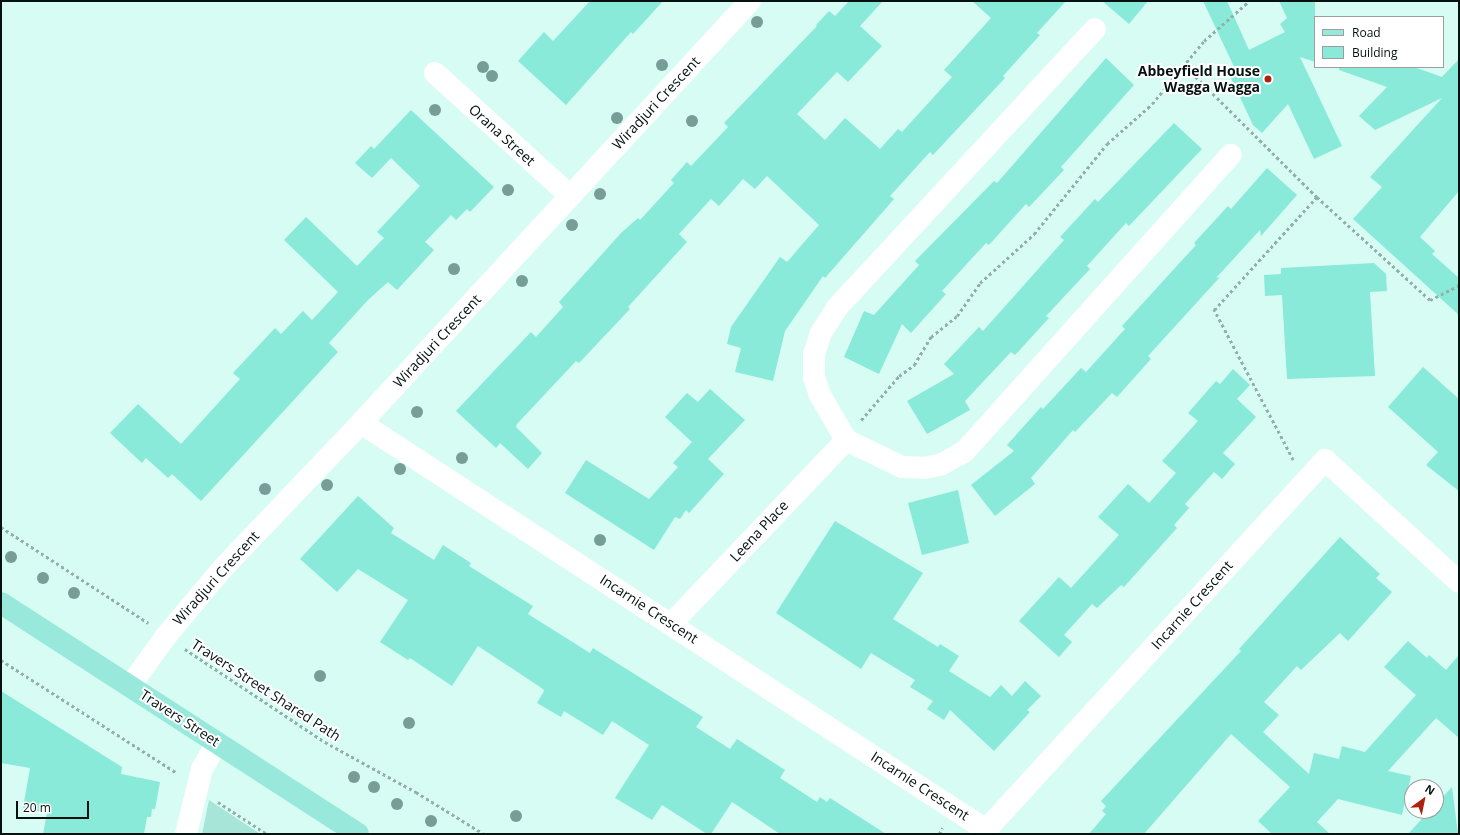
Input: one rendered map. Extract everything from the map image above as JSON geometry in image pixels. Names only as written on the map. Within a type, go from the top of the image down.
[{"type":"main road","name":"Travers Street","points":[[1,603],[358,834]]},
{"type":"street","name":"Wiradjuri Crescent","points":[[130,686],[166,636],[222,569],[361,423],[750,1]]},
{"type":"street","points":[[1095,28],[837,308],[821,333],[814,354],[814,377],[820,395],[846,440],[902,467],[925,468],[942,464],[965,451],[1230,155]]},
{"type":"street","name":"Orana Street","points":[[435,73],[570,196]]},
{"type":"street","name":"Incarnie Crescent","points":[[361,423],[672,623],[986,830],[1325,460],[1459,582]]},
{"type":"street","name":"Leena Place","points":[[672,623],[846,440]]},
{"type":"street","points":[[186,834],[202,769],[217,743]]},
{"type":"path","points":[[846,440],[894,382],[914,366],[935,332],[957,316],[980,283],[1034,234],[1107,144],[1152,104],[1183,64],[1249,1]]},
{"type":"path","points":[[1183,64],[1317,198],[1430,300],[1459,285]]},
{"type":"path","points":[[1304,482],[1214,310],[1317,198]]},
{"type":"path","name":"Travers Street Shared Path","points":[[1,527],[325,742],[416,792],[484,834]]},
{"type":"path","points":[[1,660],[183,776]]},
{"type":"path","points":[[216,800],[267,834]]},
{"type":"green space","points":[[209,800],[260,834],[202,834]]},
{"type":"building","points":[[590,1],[663,1],[633,34],[631,32],[566,105],[518,61],[544,32],[553,41]]},
{"type":"building","points":[[849,1],[883,1],[860,26],[882,46],[848,82],[837,72],[797,114],[825,140],[845,118],[880,149],[898,129],[902,132],[952,77],[944,70],[991,18],[972,1],[1066,1],[1037,33],[1040,35],[1003,76],[1005,78],[933,155],[930,152],[890,196],[894,199],[825,278],[823,276],[785,331],[773,381],[735,372],[741,348],[727,344],[731,327],[780,257],[787,262],[819,225],[767,176],[755,189],[743,179],[719,206],[711,199],[679,234],[687,242],[628,307],[630,309],[579,363],[576,361],[517,424],[516,427],[542,453],[528,469],[500,443],[496,448],[456,411],[531,332],[536,337],[563,307],[559,302],[622,232],[638,218],[640,220],[674,183],[671,180],[687,162],[691,166],[728,127],[724,123],[817,26],[816,25],[829,11],[835,16]]},
{"type":"building","points":[[1102,1],[1148,1],[1129,24]]},
{"type":"building","name":"Abbeyfield House Wagga Wagga","points":[[1203,1],[1227,1],[1249,50],[1285,32],[1280,24],[1287,18],[1279,1],[1315,1],[1314,62],[1300,57],[1342,146],[1314,159],[1288,104],[1262,133],[1253,125],[1230,76],[1237,73]]},
{"type":"building","points":[[1106,58],[1134,85],[1061,167],[1064,170],[1029,207],[1026,204],[989,245],[986,243],[942,291],[946,294],[911,333],[902,324],[879,374],[844,357],[864,311],[874,315],[919,265],[915,261],[994,181],[997,183]]},
{"type":"building","points":[[1459,59],[1459,191],[1420,237],[1435,251],[1432,254],[1459,278],[1459,315],[1353,219],[1382,187],[1370,177],[1442,98],[1375,130],[1359,116],[1387,87],[1339,70],[1339,68],[1417,68],[1442,77]]},
{"type":"building","points":[[411,110],[494,187],[470,212],[467,209],[456,220],[451,215],[425,242],[434,250],[397,290],[388,282],[368,300],[329,343],[338,352],[201,501],[172,474],[168,478],[146,458],[142,463],[110,433],[138,404],[181,444],[240,379],[233,373],[275,328],[281,334],[303,311],[312,320],[338,292],[284,240],[306,217],[357,266],[384,238],[377,232],[420,186],[391,158],[372,178],[355,163],[371,146],[374,149]]},
{"type":"building","points":[[1174,123],[1202,149],[1129,226],[1126,223],[1087,266],[1090,269],[1046,316],[1049,318],[1015,355],[1011,352],[965,401],[970,410],[927,434],[907,401],[954,374],[944,364],[979,327],[983,331],[1064,240],[1060,237],[1095,199],[1098,202]]},
{"type":"building","points":[[1267,168],[1297,195],[1261,236],[1260,230],[1216,278],[1220,277],[1148,356],[1151,359],[1117,397],[1112,393],[1075,432],[1073,430],[1031,478],[1035,484],[995,516],[971,485],[1014,451],[1007,445],[1041,407],[1043,409],[1081,368],[1086,372],[1125,329],[1122,326],[1196,245],[1194,243],[1228,206],[1231,209]]},
{"type":"building","points":[[1374,263],[1386,274],[1387,291],[1370,292],[1375,376],[1287,379],[1282,295],[1265,296],[1264,275],[1281,274],[1281,268]]},
{"type":"building","points":[[1423,367],[1459,399],[1459,491],[1426,465],[1438,452],[1388,407]]},
{"type":"building","points":[[1233,369],[1250,385],[1237,399],[1256,417],[1223,453],[1235,464],[1222,479],[1214,472],[1185,504],[1189,508],[1174,525],[1177,528],[1124,587],[1121,585],[1097,608],[1092,604],[1064,635],[1072,642],[1059,657],[1019,621],[1059,577],[1071,588],[1119,535],[1098,517],[1128,484],[1149,503],[1176,473],[1162,461],[1198,421],[1188,413],[1216,381],[1220,384]]},
{"type":"building","points":[[710,389],[745,420],[708,459],[724,474],[689,513],[686,510],[680,519],[675,517],[654,550],[565,493],[586,460],[649,499],[678,467],[673,463],[692,442],[665,417],[687,393],[698,402]]},
{"type":"building","points":[[958,490],[969,543],[922,555],[908,503]]},
{"type":"building","points":[[358,496],[394,528],[391,533],[434,560],[443,545],[471,563],[469,566],[533,606],[528,614],[590,653],[593,648],[703,717],[696,727],[730,749],[737,739],[785,770],[780,778],[817,802],[820,797],[827,802],[830,798],[886,834],[780,834],[732,802],[711,834],[707,834],[662,805],[652,820],[615,798],[649,745],[612,721],[603,735],[564,711],[561,717],[537,703],[544,691],[543,689],[478,646],[452,686],[410,658],[408,660],[380,642],[408,600],[358,569],[337,592],[300,559]]},
{"type":"building","points":[[835,521],[923,573],[893,619],[938,647],[940,644],[959,656],[949,671],[990,697],[1001,685],[1012,696],[1025,681],[1041,696],[1027,710],[1030,712],[994,751],[950,710],[944,720],[927,709],[933,701],[910,687],[915,680],[871,653],[861,669],[776,613]]},
{"type":"building","points":[[1340,537],[1380,574],[1376,578],[1392,592],[1348,641],[1340,633],[1301,670],[1297,666],[1264,702],[1279,715],[1263,732],[1309,774],[1314,753],[1339,759],[1342,746],[1365,752],[1416,695],[1384,667],[1408,641],[1427,658],[1429,655],[1446,670],[1459,655],[1459,738],[1436,718],[1388,771],[1411,776],[1410,779],[1404,779],[1404,806],[1402,815],[1338,799],[1317,822],[1330,834],[1272,834],[1258,821],[1290,787],[1231,734],[1144,834],[1089,834],[1106,814],[1102,811],[1106,806],[1101,801],[1241,651],[1239,649]]},
{"type":"building","points":[[1,691],[122,767],[121,774],[160,782],[155,809],[152,809],[151,817],[147,817],[144,834],[43,834],[47,813],[23,808],[30,768],[1,763]]},
{"type":"building","points":[[1452,787],[1458,834],[1408,834],[1422,819],[1444,819],[1444,796]]},
{"type":"place","name":"Abbeyfield House Wagga Wagga","points":[[1268,79]]}]
